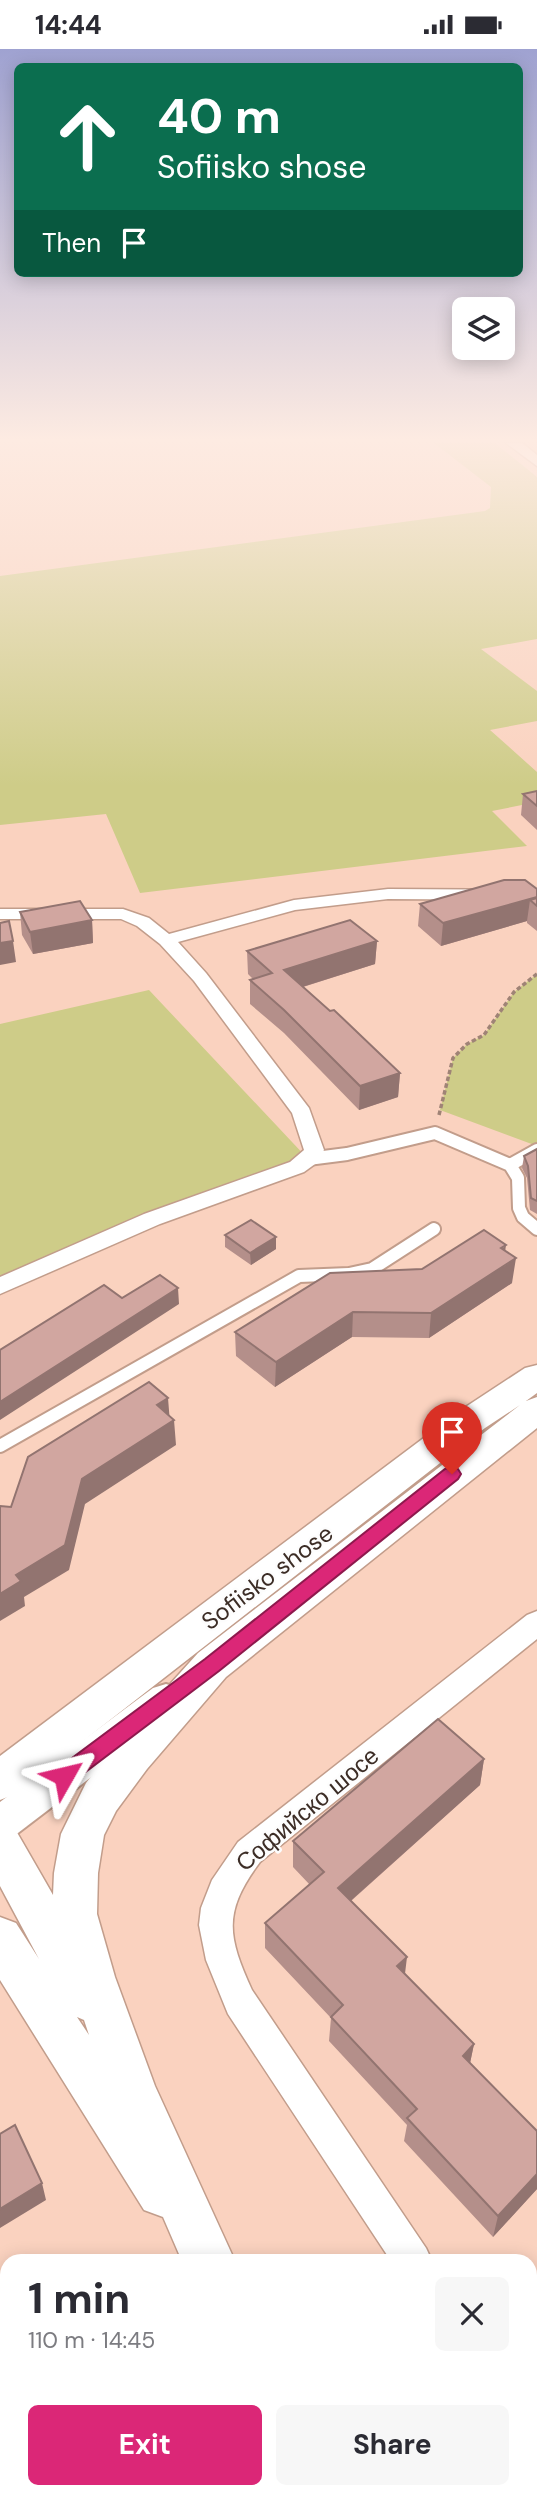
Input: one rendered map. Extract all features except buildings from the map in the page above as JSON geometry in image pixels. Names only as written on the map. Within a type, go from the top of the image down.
[{"type":"main road","name":"Sofiisko shose","points":[[0,1781],[473,1419],[537,1377]]},
{"type":"main road","name":"Sofiisko shose","points":[[131,2085],[92,1977],[75,1914],[76,1873],[83,1834],[101,1797],[132,1756],[212,1665],[397,1516],[537,1411]]},
{"type":"main road","points":[[0,1843],[131,2085],[204,2254]]},
{"type":"main road","points":[[0,1939],[202,2254]]},
{"type":"street","points":[[166,940],[295,905],[388,894],[537,895]]},
{"type":"street","points":[[0,914],[123,914],[143,922],[166,940],[200,977],[302,1112],[314,1150],[308,1159],[297,1167],[152,1219],[0,1286]]},
{"type":"street","points":[[0,924],[30,916]]},
{"type":"street","name":"Софийско шосе","points":[[408,2254],[240,2002],[223,1967],[215,1934],[218,1901],[231,1873],[249,1852],[537,1623]]},
{"type":"street","points":[[0,1824],[212,1665]]},
{"type":"lane","points":[[308,1159],[347,1154],[435,1133],[510,1165],[518,1178],[519,1208],[523,1217],[537,1229]]},
{"type":"lane","points":[[510,1165],[537,1150]]},
{"type":"lane","points":[[0,1446],[299,1276],[363,1273],[378,1267],[434,1229]]},
{"type":"path","points":[[435,1133],[453,1058],[467,1044],[484,1035],[514,992],[537,974]]},
{"type":"shaded area","points":[[139,557],[537,557],[537,639],[481,649],[537,691],[537,721],[490,730],[537,772],[537,802],[492,811],[527,846],[140,893],[106,814],[0,825],[0,576]]},
{"type":"shaded area","points":[[537,974],[537,1146],[440,1110],[453,1058],[467,1044],[484,1035],[514,992]]},
{"type":"shaded area","points":[[149,990],[308,1159],[0,1286],[0,1024]]},
{"type":"route","points":[[64,1776],[212,1665],[452,1474]]}]
